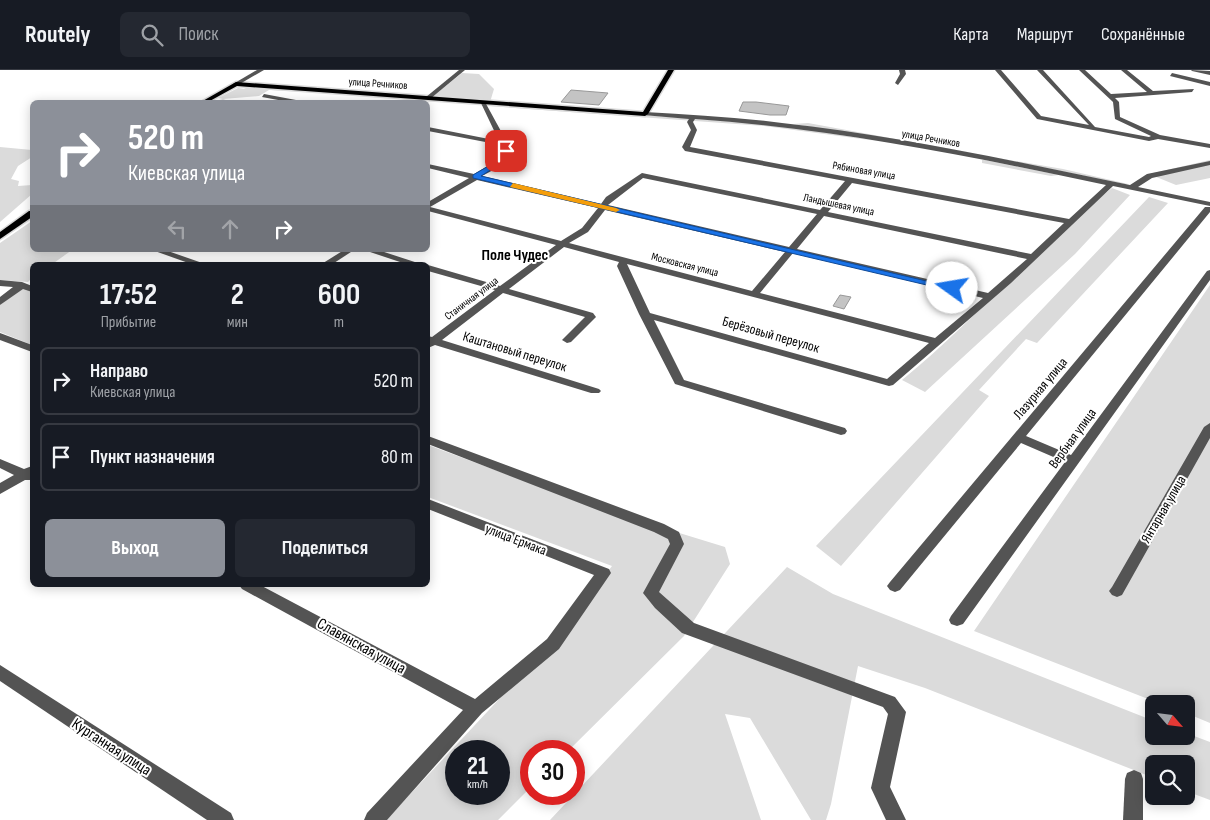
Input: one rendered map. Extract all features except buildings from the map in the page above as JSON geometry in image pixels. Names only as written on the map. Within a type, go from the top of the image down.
[{"type":"main road","points":[[645,114],[671,70]]},
{"type":"main road","name":"улица Речников","points":[[236,84],[645,114]]},
{"type":"main road","points":[[208,100],[236,84]]},
{"type":"main road","points":[[0,236],[30,214]]},
{"type":"street","points":[[236,84],[261,70]]},
{"type":"street","points":[[428,98],[462,70]]},
{"type":"street","points":[[898,83],[903,74],[902,70]]},
{"type":"street","points":[[998,70],[1039,118],[1149,139],[1158,137]]},
{"type":"street","points":[[1040,70],[1092,125],[1092,128]]},
{"type":"street","points":[[1082,70],[1116,102],[1117,118],[1158,137],[1210,146]]},
{"type":"street","points":[[1124,70],[1152,93]]},
{"type":"street","points":[[1111,96],[1192,90],[1165,70]]},
{"type":"street","points":[[1194,70],[1210,72]]},
{"type":"street","points":[[1172,75],[1210,84]]},
{"type":"street","points":[[264,96],[285,100]]},
{"type":"street","points":[[430,204],[500,162],[506,151],[482,102]]},
{"type":"street","name":"улица Речников","points":[[645,114],[826,131],[1157,193],[1171,201],[1209,208]]},
{"type":"street","name":"Рябиновая улица","points":[[692,118],[690,122],[693,131],[688,138],[686,146],[688,149],[1070,222]]},
{"type":"street","points":[[430,129],[504,144]]},
{"type":"street","points":[[1130,188],[1150,176],[1210,163]]},
{"type":"street","points":[[430,166],[988,296]]},
{"type":"street","name":"Станичная улица","points":[[430,341],[562,244],[586,230],[605,208],[609,199],[642,175]]},
{"type":"street","name":"Ландышевая улица","points":[[642,175],[1032,257]]},
{"type":"street","points":[[754,294],[850,179]]},
{"type":"street","points":[[936,342],[1008,281],[1111,184]]},
{"type":"street","name":"Лазурная улица","points":[[895,586],[1209,208]]},
{"type":"street","name":"Московская улица","points":[[430,211],[936,342]]},
{"type":"street","points":[[162,252],[194,262]]},
{"type":"street","points":[[330,262],[347,252]]},
{"type":"street","points":[[375,252],[409,262]]},
{"type":"street","points":[[624,261],[622,266],[679,382],[841,431]]},
{"type":"street","points":[[430,269],[589,315],[591,317],[588,321],[567,340]]},
{"type":"street","name":"Вербная улица","points":[[957,620],[1074,461],[1205,292],[1210,273]]},
{"type":"street","points":[[0,283],[22,285],[30,288]]},
{"type":"street","points":[[0,302],[22,285]]},
{"type":"street","name":"Берёзовый переулок","points":[[644,314],[889,383],[936,342]]},
{"type":"street","points":[[0,336],[30,348]]},
{"type":"street","name":"Каштановый переулок","points":[[430,342],[595,391]]},
{"type":"street","name":"Янтарная улица","points":[[1117,591],[1210,427]]},
{"type":"street","points":[[1018,438],[1074,461]]},
{"type":"street","points":[[430,441],[674,536],[677,544],[651,593],[660,604],[688,628],[889,702],[897,712],[880,788],[896,820]]},
{"type":"street","points":[[0,463],[30,475]]},
{"type":"street","points":[[0,489],[30,475]]},
{"type":"street","name":"улица Ермака","points":[[430,505],[604,573],[553,644],[476,708]]},
{"type":"street","name":"Славянская улица","points":[[251,587],[476,708]]},
{"type":"street","name":"Курганная улица","points":[[0,672],[224,820]]},
{"type":"street","points":[[374,820],[476,708]]},
{"type":"street","points":[[1133,820],[1134,779]]},
{"type":"shaded area","points":[[462,73],[479,74],[494,89],[490,102],[431,98]]},
{"type":"shaded area","points":[[249,86],[328,93],[269,90],[259,96],[218,98],[238,88],[246,89],[244,88]]},
{"type":"shaded area","points":[[491,104],[780,125],[877,141],[764,126],[488,106]]},
{"type":"shaded area","points":[[808,123],[973,153],[793,124]]},
{"type":"shaded area","points":[[0,147],[30,150],[30,158],[18,166],[11,179],[19,181],[18,186],[30,185],[30,196],[0,222]]},
{"type":"shaded area","points":[[992,157],[1063,169],[1128,184],[1124,184]]},
{"type":"shaded area","points":[[982,160],[1059,175],[1051,176],[982,163]]},
{"type":"shaded area","points":[[1210,160],[1210,178],[1176,185],[1149,174]]},
{"type":"shaded area","points":[[1112,188],[1130,195],[1075,254],[925,392],[902,380],[955,333],[1084,210]]},
{"type":"shaded area","points":[[1149,197],[1168,203],[1037,343],[1026,339],[979,390],[989,396],[841,566],[816,546]]},
{"type":"shaded area","points":[[30,222],[30,252],[69,252],[55,262],[30,262],[30,280],[28,282],[0,280],[0,243]]},
{"type":"shaded area","points":[[1210,285],[1210,723],[1195,717],[1195,695],[1145,695],[1145,698],[974,631]]},
{"type":"shaded area","points":[[22,287],[30,291],[30,344],[0,332],[0,305]]},
{"type":"shaded area","points":[[430,446],[598,508],[725,547],[730,564],[684,636],[579,740],[520,740],[520,798],[498,820],[386,820],[445,757],[445,805],[510,805],[510,740],[461,740],[561,633],[612,566],[430,498]]},
{"type":"shaded area","points":[[787,567],[833,594],[1145,717],[1145,745],[1195,745],[1195,736],[1210,742],[1210,800],[1195,794],[1195,755],[1145,755],[1145,774],[925,688],[858,666],[831,804],[826,820],[811,820],[750,718],[725,714],[761,820],[550,820],[564,805],[585,805],[585,783]]},
{"type":"slow traffic","points":[[513,186],[616,210]]},
{"type":"district","name":"Поле Чудес","points":[[515,254]]},
{"type":"route","points":[[506,151],[500,162],[476,177],[952,288]]}]
